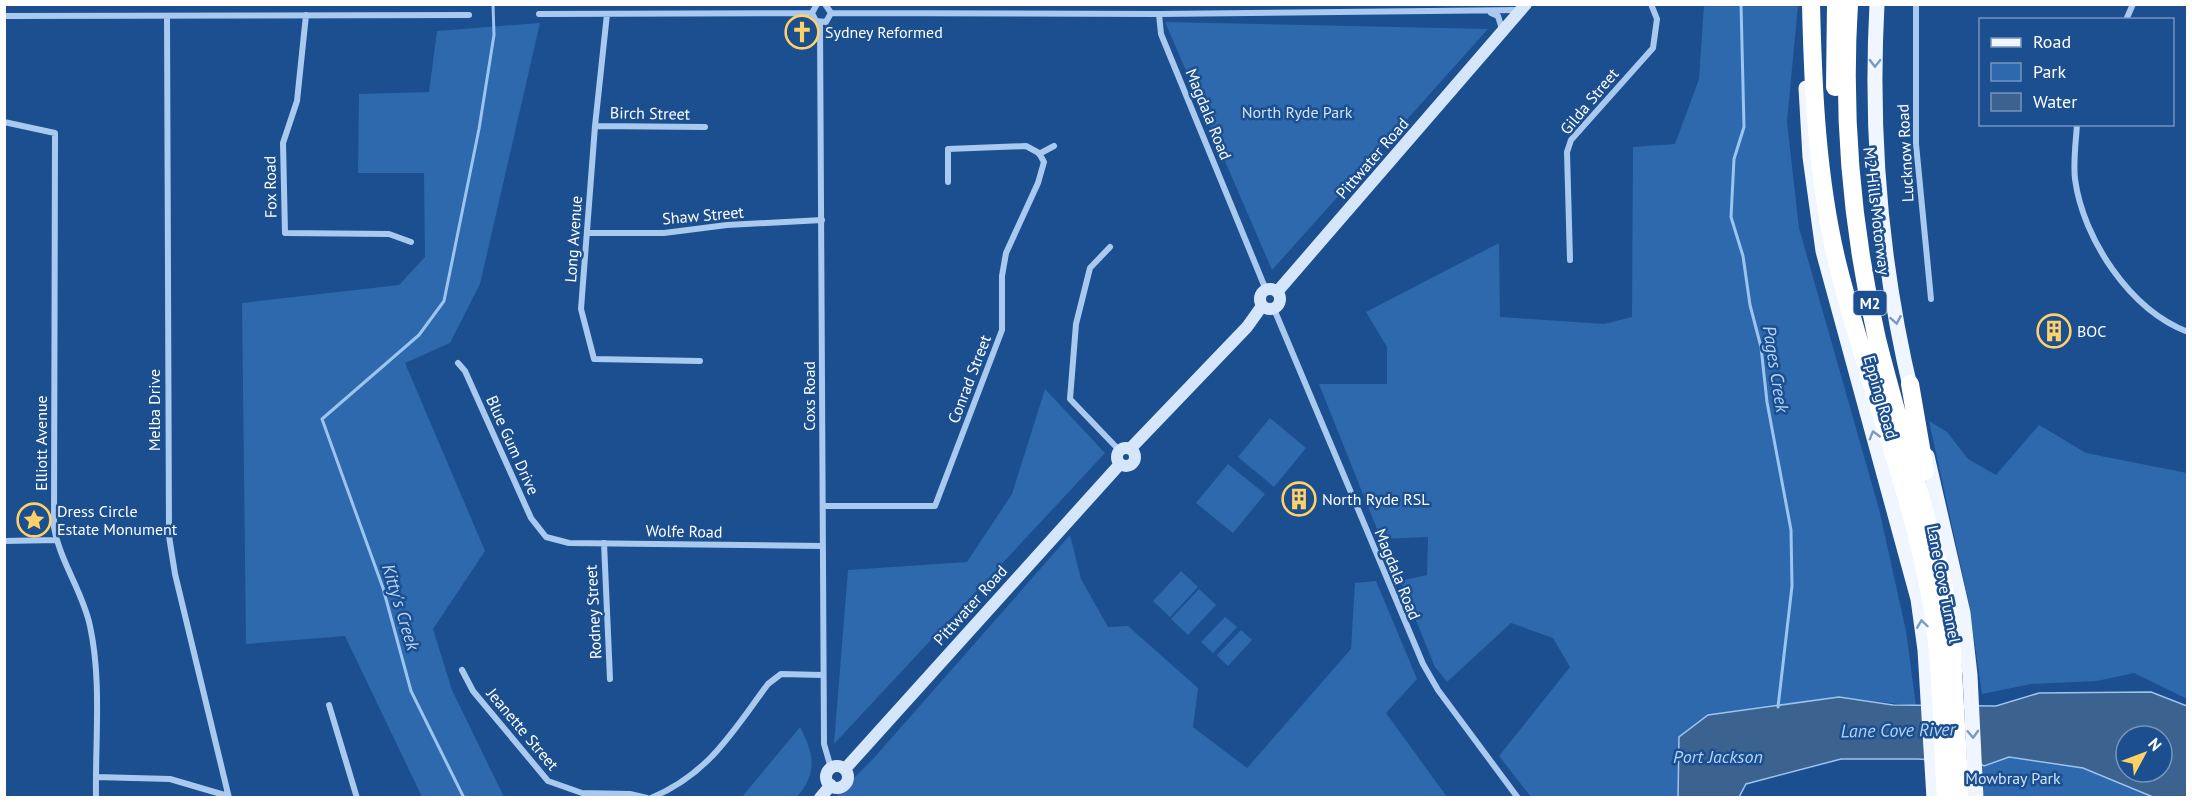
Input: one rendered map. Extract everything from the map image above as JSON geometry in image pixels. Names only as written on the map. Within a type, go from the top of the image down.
[{"type":"highway","name":"M2","points":[[1810,4],[1816,121],[1827,209],[1845,292],[1873,382]]},
{"type":"highway","name":"M2 Hills Motorway","points":[[1836,4],[1835,107],[1841,195],[1852,277],[1873,382]]},
{"type":"highway","name":"M2 Hills Motorway","points":[[1849,4],[1847,118],[1862,260],[1887,377],[1924,507],[1945,593]]},
{"type":"highway","name":"Lane Cove Tunnel","points":[[1873,382],[1929,588],[1954,793]]},
{"type":"highway","name":"M2","points":[[1910,384],[1933,507],[1945,593]]},
{"type":"highway","name":"Lane Cove Tunnel","points":[[1941,685],[1945,593]]},
{"type":"main road","name":"Pittwater Road","points":[[1272,291],[1491,45],[1535,4]]},
{"type":"main road","name":"Epping Road","points":[[1810,4],[1805,57],[1806,115],[1813,187],[1823,251],[1910,565],[1922,625],[1941,685]]},
{"type":"main road","name":"Epping Road","points":[[1877,4],[1875,74],[1880,202],[1895,317],[1963,613],[1970,675],[1954,793]]},
{"type":"main road","name":"Pittwater Road","points":[[1491,45],[1523,7]]},
{"type":"main road","points":[[1125,450],[1247,327],[1268,307],[1280,301],[1272,291],[1260,297],[1268,307]]},
{"type":"main road","name":"Pittwater Road","points":[[845,769],[1120,464],[1125,466],[1133,464],[1135,455],[1125,450]]},
{"type":"main road","points":[[838,766],[845,769],[848,774],[846,783],[839,787],[831,786],[827,778],[831,768],[838,766]]},
{"type":"main road","points":[[820,798],[831,786]]},
{"type":"street","points":[[817,4],[812,13],[814,20],[820,23],[828,20],[831,13]]},
{"type":"street","points":[[825,4],[831,13]]},
{"type":"street","points":[[1005,4],[1005,14]]},
{"type":"street","points":[[1102,4],[1102,13]]},
{"type":"street","name":"Gilda Street","points":[[1570,260],[1567,152],[1571,140],[1653,48],[1657,19],[1651,4]]},
{"type":"street","name":"Lucknow Road","points":[[1916,4],[1916,144],[1931,299]]},
{"type":"street","points":[[2127,18],[2133,4]]},
{"type":"street","points":[[831,13],[1159,14],[1232,8],[1399,8],[1486,12],[1523,7]]},
{"type":"street","points":[[1486,12],[1498,16],[1502,30]]},
{"type":"street","points":[[538,14],[812,13]]},
{"type":"street","name":"Long Avenue","points":[[607,14],[595,126],[581,309],[594,359],[700,361]]},
{"type":"street","name":"Magdala Road","points":[[1159,14],[1161,34],[1272,291]]},
{"type":"street","name":"Fox Road","points":[[306,15],[297,101],[283,143],[285,233],[388,234],[411,242]]},
{"type":"street","points":[[4,16],[469,15]]},
{"type":"street","name":"Melba Drive","points":[[167,16],[169,536],[175,574],[229,797]]},
{"type":"street","name":"Coxs Road","points":[[820,23],[824,744],[831,768]]},
{"type":"street","name":"Elliott Avenue","points":[[4,122],[55,133],[54,516],[56,540],[82,598],[90,625],[95,660],[96,798]]},
{"type":"street","name":"Birch Street","points":[[595,126],[705,127]]},
{"type":"street","points":[[2077,126],[2076,180],[2090,230],[2117,275],[2145,305],[2177,328],[2187,332]]},
{"type":"street","points":[[948,182],[948,149],[1026,146],[1039,154],[1054,146]]},
{"type":"street","name":"Conrad Street","points":[[823,506],[935,506],[1002,330],[1002,276],[1006,254],[1038,183],[1044,162],[1039,154]]},
{"type":"street","name":"Shaw Street","points":[[587,233],[664,233],[727,225],[822,220]]},
{"type":"street","points":[[1110,247],[1090,268],[1077,324],[1070,399],[1125,450]]},
{"type":"street","name":"Magdala Road","points":[[1268,307],[1419,655],[1438,690],[1518,798]]},
{"type":"street","name":"Blue Gum Drive","points":[[458,363],[465,371],[531,518],[546,537]]},
{"type":"street","name":"Wolfe Road","points":[[546,537],[569,543],[823,546]]},
{"type":"street","points":[[4,541],[56,540]]},
{"type":"street","name":"Rodney Street","points":[[604,543],[610,680]]},
{"type":"street","name":"Jeanette Street","points":[[462,670],[473,691],[548,781],[582,793],[630,794],[650,798],[671,790],[709,762],[768,684],[781,674],[796,672],[823,675]]},
{"type":"street","points":[[329,705],[357,798]]},
{"type":"street","points":[[96,777],[170,779],[229,797]]},
{"type":"green space","points":[[1704,5],[1798,5],[1787,122],[1799,228],[1879,509],[1906,631],[1916,706],[1839,697],[1708,715],[1679,737],[1678,797],[1531,797],[1499,756],[1570,667],[1553,638],[1511,623],[1447,682],[1435,667],[1400,581],[1427,575],[1428,537],[1381,539],[1319,384],[1387,384],[1387,347],[1366,312],[1499,243],[1500,317],[1604,324],[1632,317],[1633,147],[1675,144],[1699,79]]},
{"type":"green space","name":"North Ryde Park","points":[[1165,22],[1488,29],[1272,270]]},
{"type":"green space","points":[[540,23],[480,284],[450,343],[405,363],[485,551],[433,629],[452,690],[504,797],[422,797],[345,636],[246,644],[242,303],[399,285],[425,257],[424,173],[358,173],[359,94],[429,92],[437,31]]},
{"type":"green space","points":[[1045,389],[1105,453],[834,744],[848,570],[967,562],[1012,494]]},
{"type":"green space","points":[[1270,418],[1306,448],[1274,487],[1238,457]]},
{"type":"green space","points":[[1929,421],[1947,432],[1968,459],[1996,475],[2039,425],[2086,453],[2187,473],[2187,699],[2134,673],[2097,681],[2031,684],[1982,694],[1969,604]]},
{"type":"green space","points":[[1228,464],[1265,494],[1233,533],[1196,503]]},
{"type":"green space","points":[[1070,535],[1081,579],[1108,627],[1128,626],[1198,688],[1193,727],[1247,768],[1351,649],[1355,583],[1376,581],[1417,679],[1386,713],[1447,797],[835,797],[873,759]]},
{"type":"green space","points":[[1181,571],[1198,587],[1170,617],[1153,601]]},
{"type":"green space","points":[[1199,589],[1216,605],[1188,635],[1171,619]]},
{"type":"green space","points":[[1225,617],[1237,627],[1213,653],[1201,642]]},
{"type":"green space","points":[[1241,630],[1252,640],[1228,666],[1217,655]]},
{"type":"green space","points":[[800,727],[812,763],[808,780],[797,797],[742,797]]},
{"type":"green space","name":"Mowbray Park","points":[[2009,757],[2083,768],[2114,781],[2114,784],[2122,784],[2153,797],[1982,797],[1980,763],[1984,766]]},
{"type":"water","name":"Port Jackson","points":[[2151,692],[2187,706],[2187,797],[2153,797],[2122,784],[2174,784],[2174,724],[2114,724],[2114,781],[2083,768],[2009,757],[1984,766],[1979,763],[1918,759],[1841,759],[1746,784],[1739,797],[1678,798],[1679,737],[1708,715],[1839,697],[1893,705],[1996,706],[2039,693]]},
{"type":"waterway","name":"Kitty's Creek","points":[[464,798],[411,691],[383,588],[322,419],[419,335],[444,301],[479,129],[494,35],[493,4]]},
{"type":"waterway","name":"Pages Creek","points":[[1741,4],[1744,127],[1734,159],[1731,217],[1743,256],[1750,305],[1761,347],[1767,402],[1791,530],[1792,586],[1778,707]]},
{"type":"place","name":"Sydney Reformed","points":[[802,32]]},
{"type":"place","name":"BOC","points":[[2054,331]]},
{"type":"place","name":"North Ryde RSL","points":[[1299,499]]},
{"type":"place","name":"Dress Circle Estate Monument","points":[[34,520]]},
{"type":"water label","name":"Lane Cove River","points":[[1898,730]]}]
